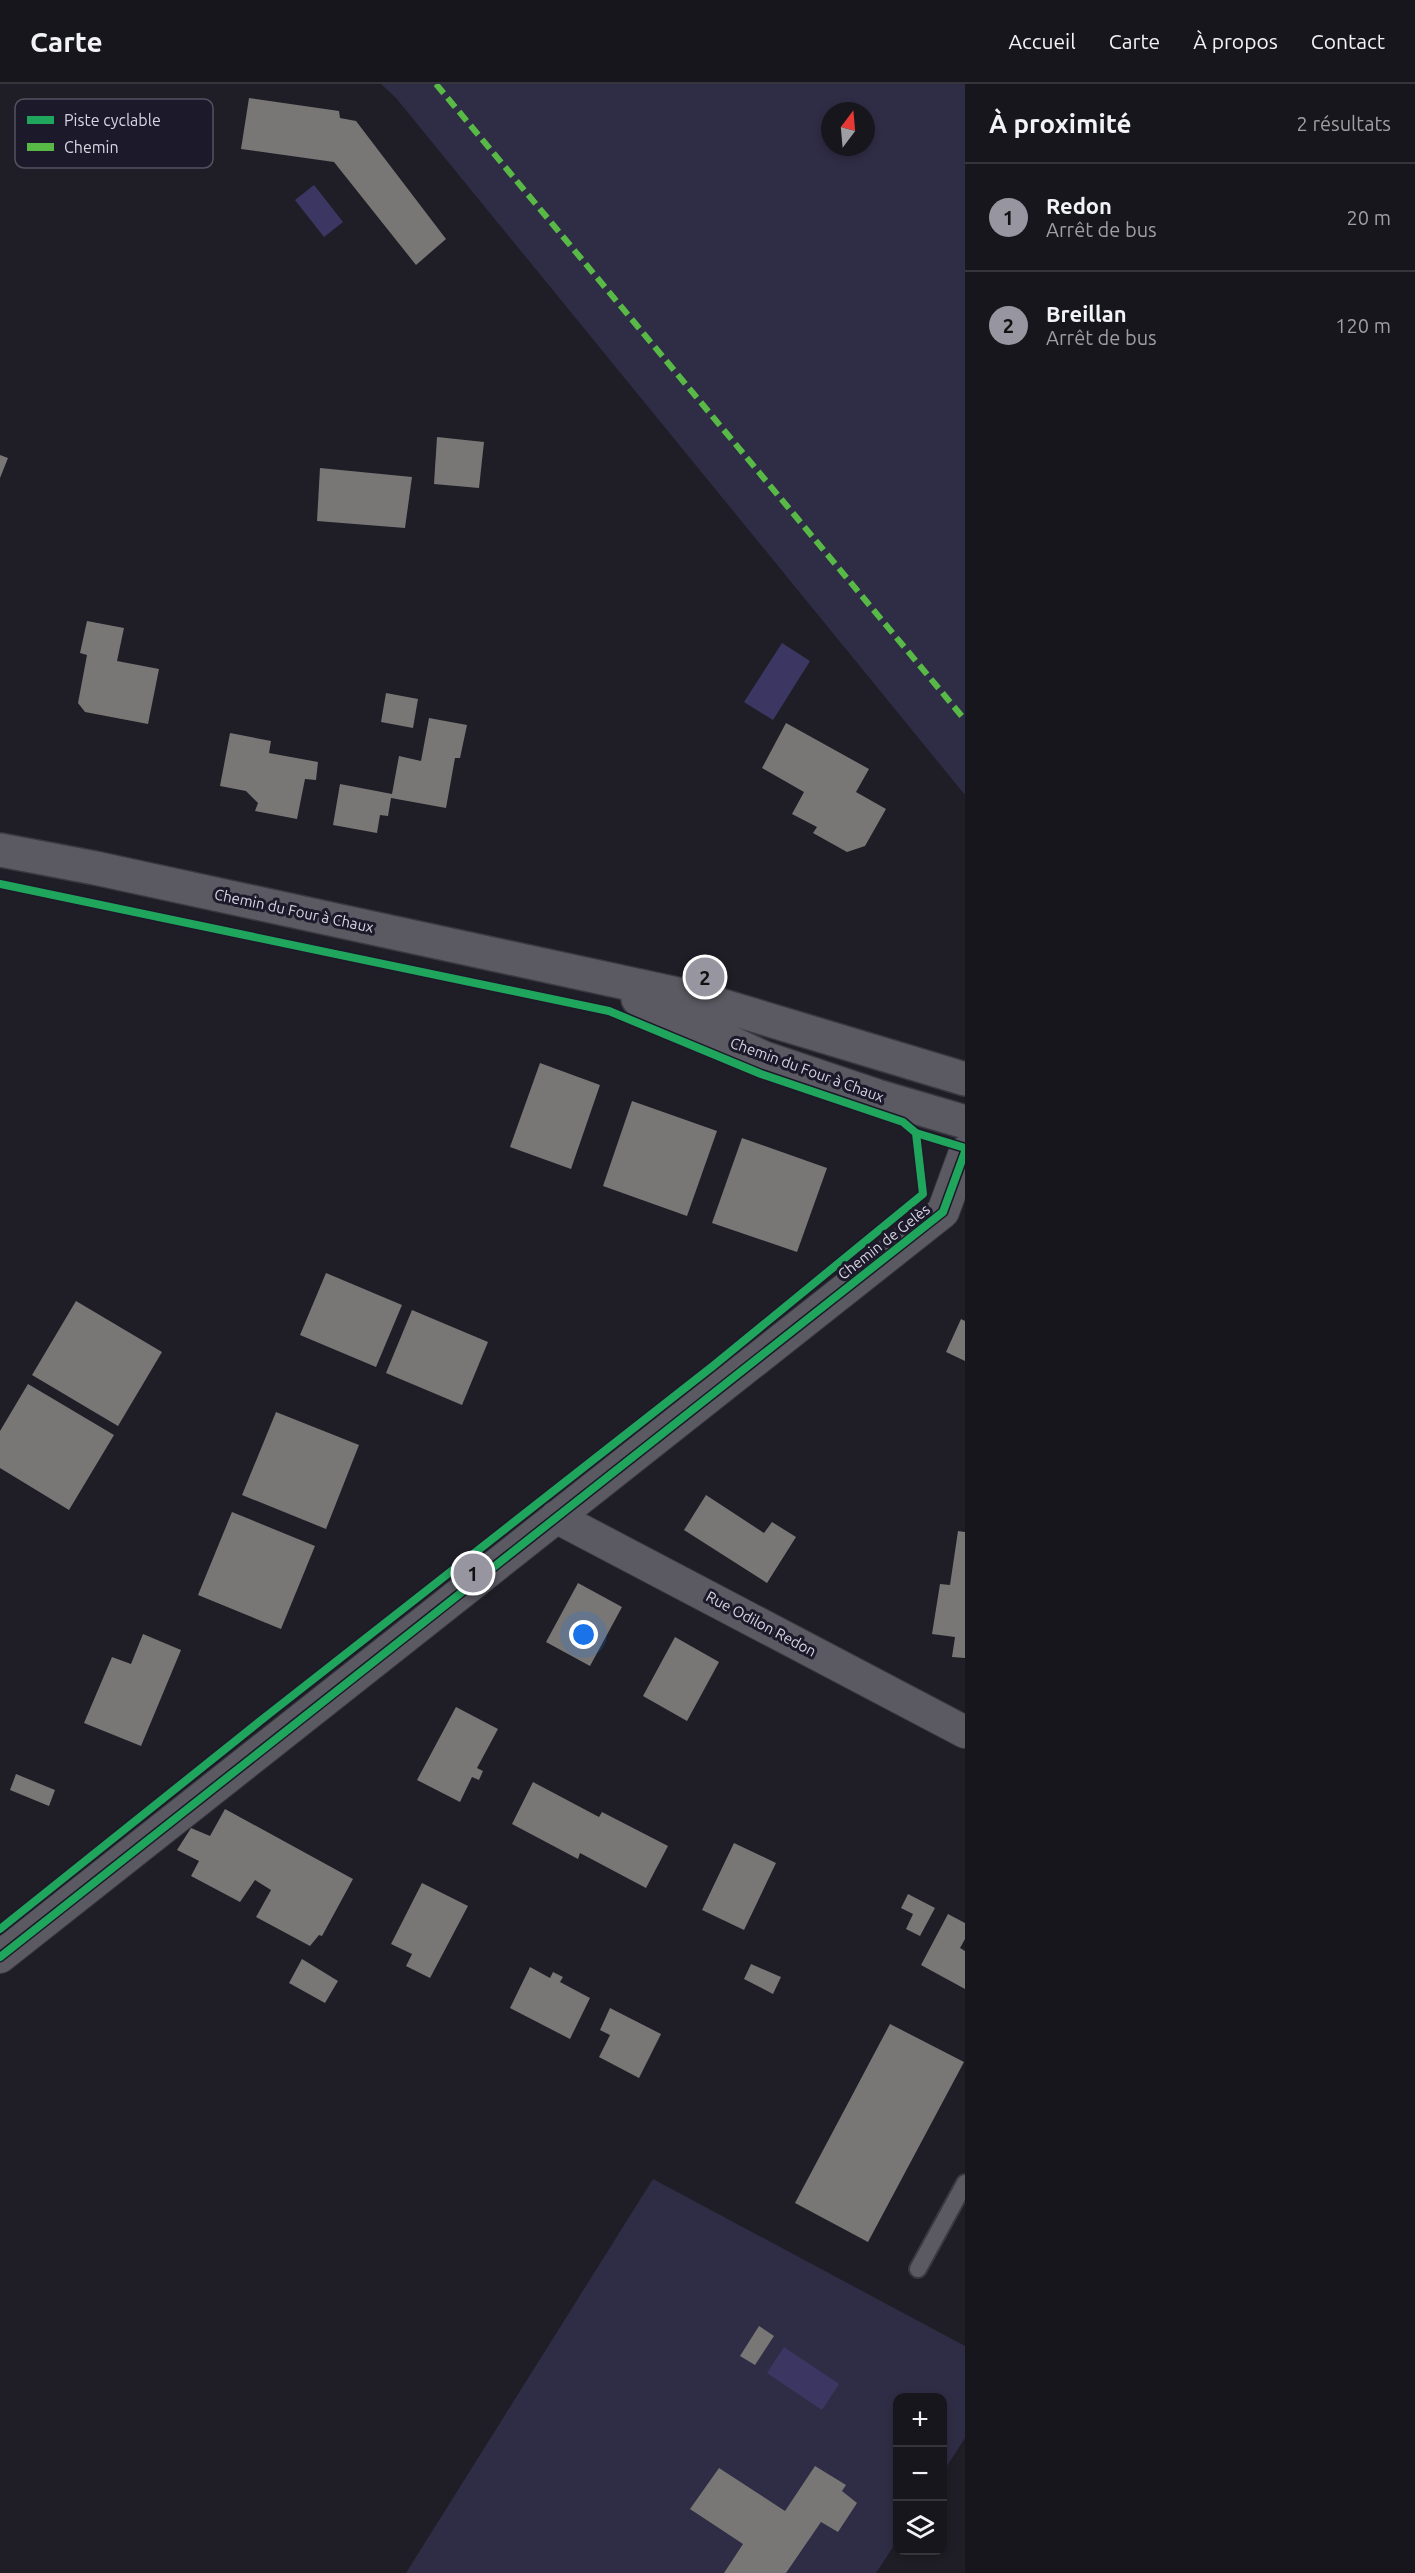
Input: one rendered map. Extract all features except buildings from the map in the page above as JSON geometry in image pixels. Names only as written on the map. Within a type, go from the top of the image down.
[{"type":"street","name":"Chemin du Four à Chaux","points":[[0,850],[95,868],[700,999],[965,1079]]},
{"type":"street","name":"Chemin du Four à Chaux","points":[[587,975],[764,1058],[965,1122]]},
{"type":"street","name":"Chemin de Gelès","points":[[0,1957],[943,1212],[965,1152]]},
{"type":"street","name":"Rue Odilon Redon","points":[[556,1517],[965,1732]]},
{"type":"lane","points":[[918,2269],[965,2183]]},
{"type":"shaded area","points":[[381,84],[965,84],[965,795],[396,98]]},
{"type":"shaded area","points":[[314,185],[343,222],[324,237],[295,200]]},
{"type":"shaded area","points":[[782,643],[810,661],[773,720],[744,702]]},
{"type":"shaded area","points":[[653,2179],[965,2346],[965,2438],[947,2466],[947,2393],[893,2393],[893,2547],[876,2573],[406,2573]]},
{"type":"shaded area","points":[[784,2347],[839,2384],[822,2410],[767,2373]]},
{"type":"marked path","points":[[436,84],[965,720]]},
{"type":"cycle path","points":[[0,884],[609,1011],[761,1074],[903,1122],[916,1133],[965,1148]]},
{"type":"cycle path","points":[[0,1929],[269,1714],[713,1366],[923,1194],[916,1133]]},
{"type":"cycle path","points":[[0,1957],[943,1212],[965,1152]]},
{"type":"place","name":"Breillan","points":[[705,977]]},
{"type":"place","name":"Redon","points":[[473,1573]]}]
